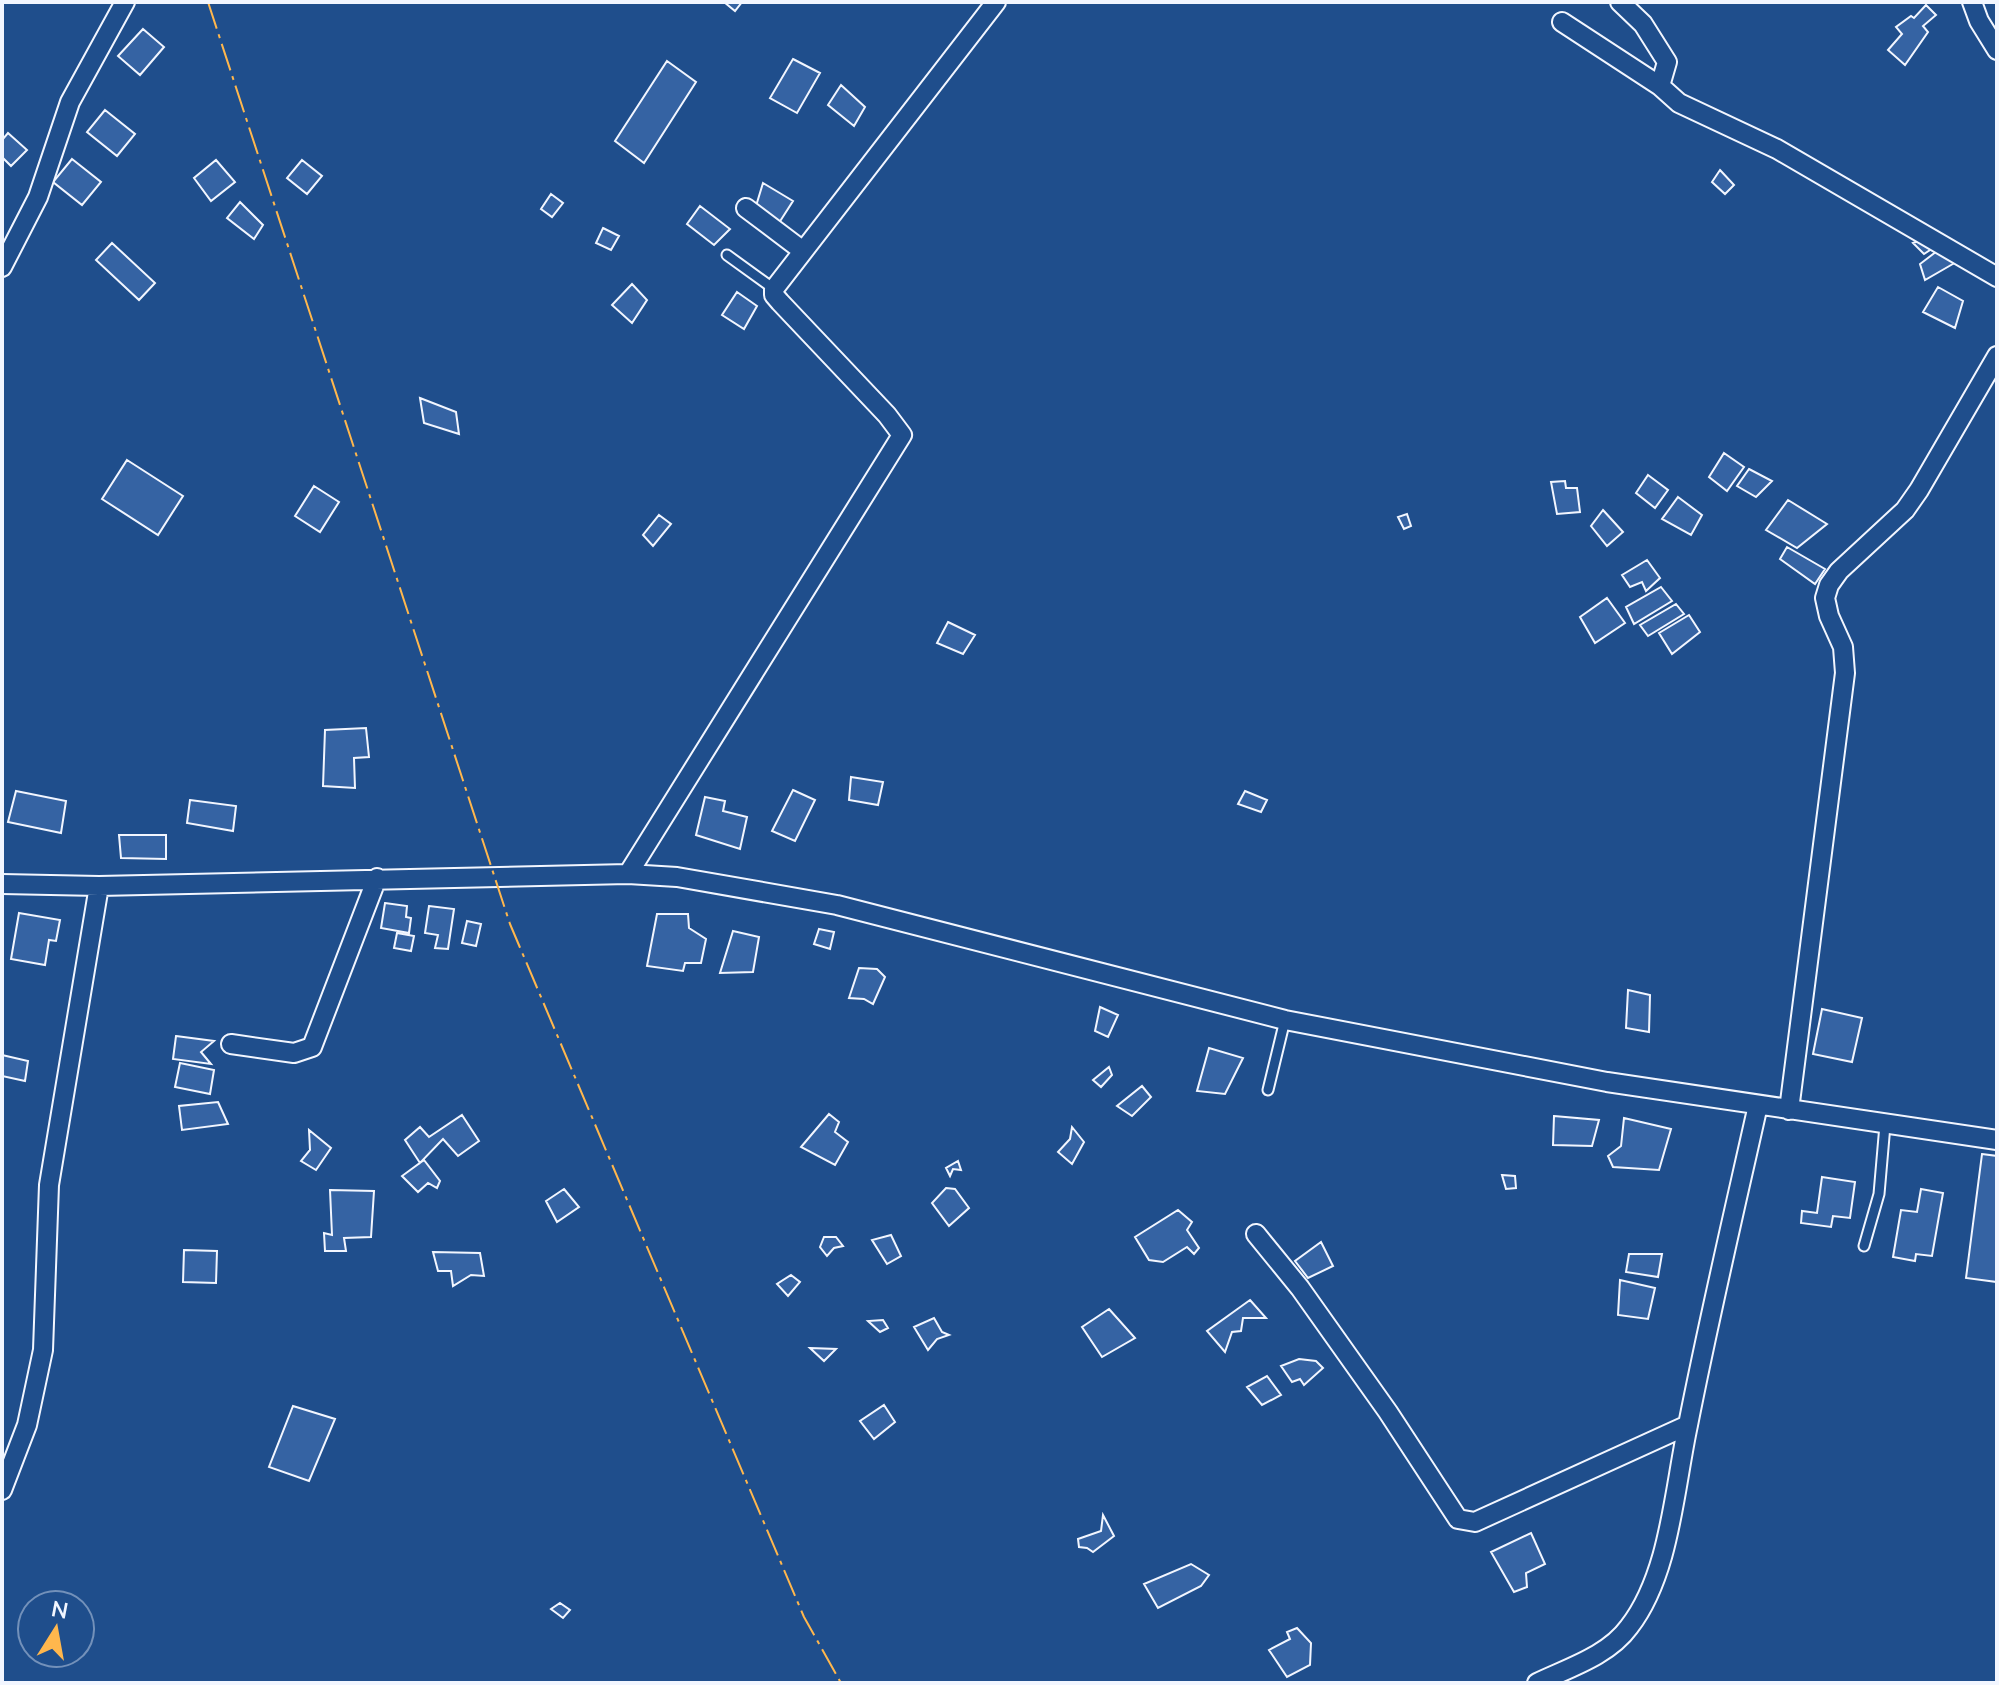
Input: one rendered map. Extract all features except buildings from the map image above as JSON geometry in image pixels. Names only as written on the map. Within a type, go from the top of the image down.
[{"type":"street","points":[[2,267],[38,197],[70,102],[125,2]]},
{"type":"street","points":[[628,874],[902,435],[887,415],[780,302],[774,295],[774,289],[996,2]]},
{"type":"street","points":[[1620,2],[1643,24],[1667,62],[1660,86]]},
{"type":"street","points":[[1972,2],[1979,21],[1997,50]]},
{"type":"street","points":[[1562,22],[1660,86],[1679,103],[1777,149],[1997,277]]},
{"type":"street","points":[[746,208],[803,251]]},
{"type":"street","points":[[1789,1110],[1845,673],[1843,647],[1829,616],[1825,598],[1829,585],[1839,571],[1905,510],[1997,356]]},
{"type":"street","points":[[2,884],[99,886],[628,874],[677,877],[837,905],[1285,1020],[1607,1082],[1997,1140]]},
{"type":"street","points":[[231,1044],[294,1053],[312,1047],[377,878]]},
{"type":"street","points":[[2,1490],[27,1425],[43,1350],[49,1185],[99,886]]},
{"type":"street","points":[[1537,1683],[1604,1651],[1628,1629],[1660,1569],[1758,1105]]},
{"type":"street","points":[[1256,1234],[1300,1288],[1388,1412],[1458,1519],[1475,1522],[1688,1425]]},
{"type":"lane","points":[[727,255],[774,289]]},
{"type":"lane","points":[[1268,1090],[1285,1020]]},
{"type":"lane","points":[[1864,1246],[1879,1194],[1885,1125]]},
{"type":"power","points":[[208,2],[510,924],[804,1617],[841,1683]]}]
